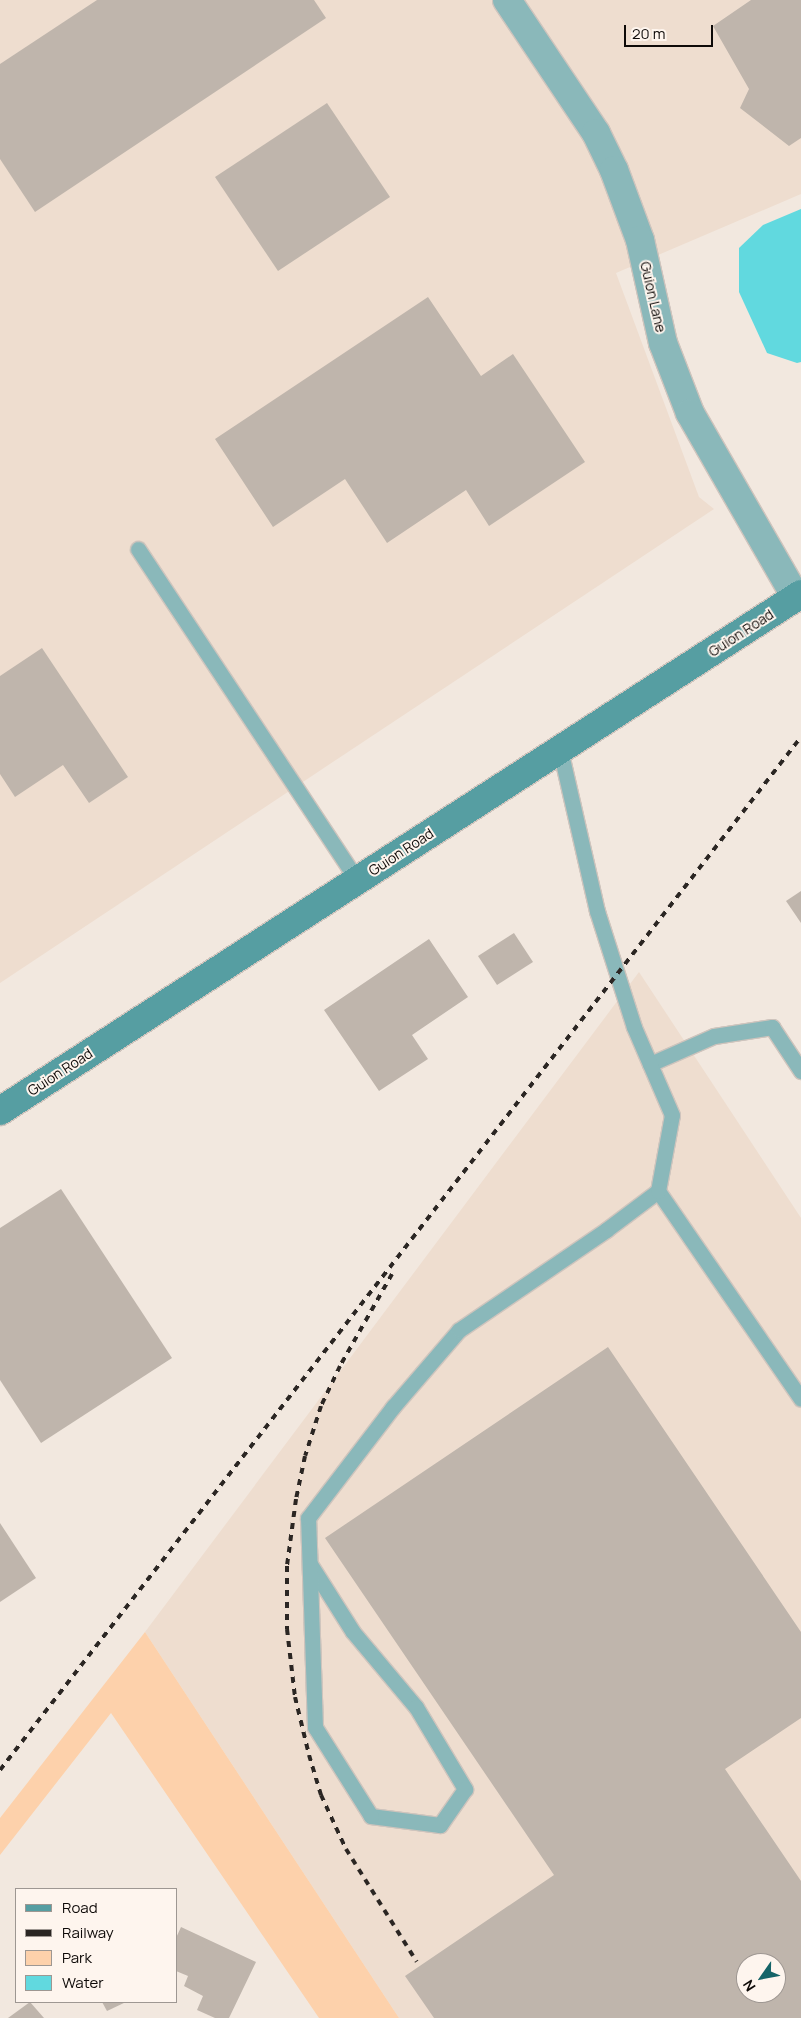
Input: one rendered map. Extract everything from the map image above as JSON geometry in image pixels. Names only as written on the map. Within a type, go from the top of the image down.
[{"type":"street","name":"Guion Lane","points":[[511,1],[596,133],[614,170],[640,240],[664,343],[690,413],[799,595]]},
{"type":"street","name":"Guion Road","points":[[0,1111],[799,595]]},
{"type":"lane","points":[[138,549],[358,880]]},
{"type":"lane","points":[[310,1564],[353,1632],[416,1707],[465,1789],[440,1825],[371,1816],[315,1726],[308,1518],[393,1407],[459,1330],[606,1230],[658,1191],[672,1114],[631,1018],[597,911],[560,750]]},
{"type":"lane","points":[[650,1064],[714,1036],[772,1027],[801,1071]]},
{"type":"lane","points":[[658,1191],[801,1399]]},
{"type":"shaded area","points":[[0,0],[801,0],[801,194],[616,273],[699,497],[714,509],[0,983]]},
{"type":"shaded area","points":[[639,972],[801,1218],[801,2018],[399,2018],[145,1632]]},
{"type":"green space","points":[[145,1632],[399,2018],[319,2018],[111,1713],[0,1855],[0,1818]]},
{"type":"water","points":[[801,209],[801,362],[797,363],[767,353],[739,292],[739,248],[763,225]]},
{"type":"building","points":[[97,0],[314,0],[326,18],[35,212],[0,159],[0,64]]},
{"type":"building","points":[[751,0],[801,0],[801,138],[789,146],[740,108],[749,89],[713,26]]},
{"type":"building","points":[[327,103],[390,197],[278,271],[215,177]]},
{"type":"building","points":[[428,297],[481,376],[513,354],[585,462],[489,526],[466,490],[387,543],[345,479],[273,527],[215,439]]},
{"type":"building","points":[[42,648],[128,777],[89,803],[63,765],[15,797],[0,774],[0,676]]},
{"type":"building","points":[[801,891],[801,923],[786,901]]},
{"type":"building","points":[[514,933],[533,962],[497,985],[478,956]]},
{"type":"building","points":[[429,939],[468,997],[412,1035],[428,1059],[379,1091],[324,1010]]},
{"type":"building","points":[[61,1189],[172,1358],[41,1443],[0,1380],[0,1228]]},
{"type":"building","points":[[608,1347],[801,1632],[801,1718],[725,1769],[801,1881],[801,2018],[434,2018],[405,1976],[554,1875],[325,1538]]},
{"type":"building","points":[[0,1523],[36,1578],[0,1602]]},
{"type":"building","points":[[181,1927],[256,1962],[229,2018],[215,2018],[197,2010],[203,1996],[184,1986],[188,1976],[178,1972],[178,1934]]},
{"type":"building","points":[[31,2003],[44,2018],[8,2018]]},
{"type":"building","points":[[103,2003],[124,2003],[107,2011]]},
{"type":"railway","points":[[0,1770],[801,737]]},
{"type":"railway","points":[[392,1274],[340,1366],[321,1406],[305,1456],[296,1499],[287,1566],[287,1629],[295,1697],[321,1795],[346,1849],[417,1962]]}]
